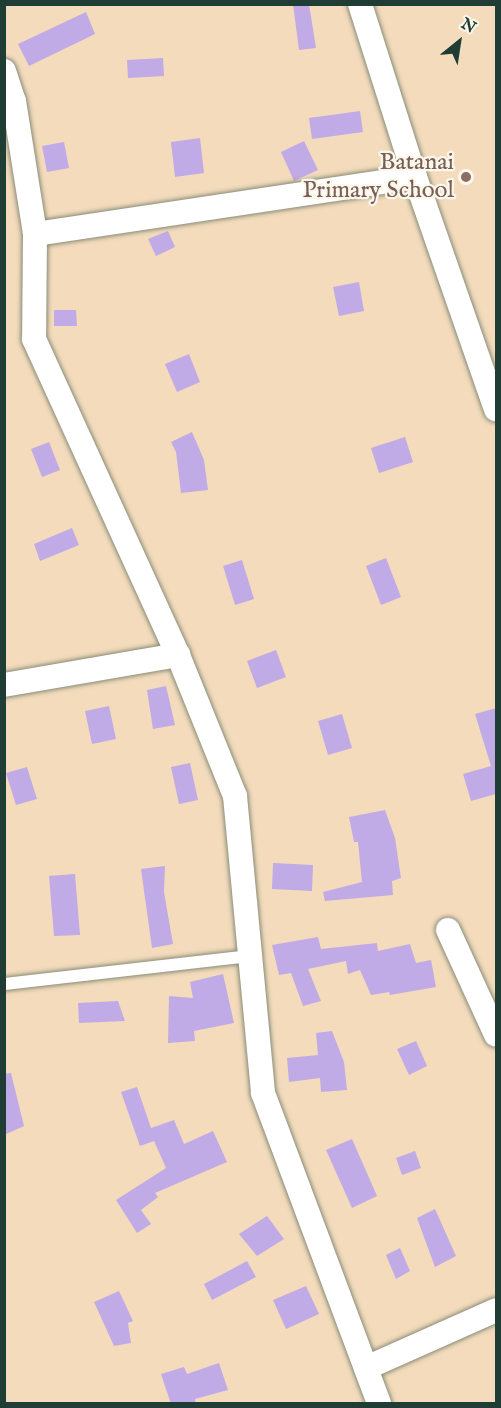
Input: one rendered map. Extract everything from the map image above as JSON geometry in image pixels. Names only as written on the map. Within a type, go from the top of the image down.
[{"type":"street","points":[[360,4],[415,177],[496,409]]},
{"type":"street","points":[[4,71],[14,101],[35,234],[34,339],[178,655],[235,796],[263,1093],[379,1404]]},
{"type":"street","points":[[35,234],[415,177]]},
{"type":"street","points":[[4,685],[178,655]]},
{"type":"street","points":[[448,930],[496,1035]]},
{"type":"street","points":[[366,1368],[496,1310]]},
{"type":"lane","points":[[4,984],[250,956]]},
{"type":"building","points":[[293,4],[309,4],[316,48],[299,50]]},
{"type":"building","points":[[86,12],[95,34],[29,66],[18,44]]},
{"type":"building","points":[[163,58],[164,76],[128,78],[127,60]]},
{"type":"building","points":[[360,111],[363,132],[312,139],[309,118]]},
{"type":"building","points":[[200,138],[204,173],[175,177],[171,142]]},
{"type":"building","points":[[304,141],[318,170],[294,181],[281,152]]},
{"type":"building","points":[[64,142],[69,168],[47,172],[42,146]]},
{"type":"building","points":[[168,231],[175,247],[156,256],[148,239]]},
{"type":"building","points":[[359,282],[364,311],[339,316],[333,287]]},
{"type":"building","points":[[54,310],[76,310],[77,326],[54,326]]},
{"type":"building","points":[[189,354],[200,382],[177,392],[165,364]]},
{"type":"building","points":[[192,432],[204,460],[208,490],[181,493],[176,452],[171,442]]},
{"type":"building","points":[[405,437],[413,462],[379,473],[371,448]]},
{"type":"building","points":[[49,442],[60,470],[42,477],[31,449]]},
{"type":"building","points":[[72,528],[79,545],[40,561],[34,544]]},
{"type":"building","points":[[386,558],[401,597],[381,605],[366,566]]},
{"type":"building","points":[[242,560],[254,599],[235,605],[223,566]]},
{"type":"building","points":[[276,650],[286,677],[257,688],[247,661]]},
{"type":"building","points":[[166,686],[175,725],[153,729],[147,690]]},
{"type":"building","points":[[109,706],[116,739],[92,744],[85,711]]},
{"type":"building","points":[[496,708],[496,794],[471,801],[463,774],[491,766],[475,714]]},
{"type":"building","points":[[342,714],[352,748],[328,755],[318,721]]},
{"type":"building","points":[[190,763],[198,800],[179,804],[171,767]]},
{"type":"building","points":[[27,767],[37,799],[16,805],[6,773]]},
{"type":"building","points":[[385,810],[395,838],[401,878],[392,881],[393,895],[325,901],[323,892],[362,882],[358,842],[354,842],[349,817]]},
{"type":"building","points":[[273,863],[313,865],[312,891],[272,889]]},
{"type":"building","points":[[165,866],[164,892],[173,944],[152,948],[141,869]]},
{"type":"building","points":[[75,874],[80,935],[54,936],[49,876]]},
{"type":"building","points":[[318,937],[321,949],[377,943],[378,951],[410,944],[416,963],[431,960],[436,987],[390,995],[389,992],[371,995],[360,970],[348,974],[346,961],[308,969],[321,1001],[303,1006],[291,973],[279,975],[272,945]]},
{"type":"building","points":[[223,974],[234,1023],[194,1031],[195,1041],[168,1043],[169,996],[193,998],[190,982]]},
{"type":"building","points":[[118,1001],[125,1021],[79,1023],[78,1003]]},
{"type":"building","points":[[332,1031],[344,1062],[347,1090],[321,1092],[320,1078],[289,1082],[287,1058],[318,1055],[316,1033]]},
{"type":"building","points":[[416,1041],[427,1066],[409,1075],[397,1049]]},
{"type":"building","points":[[11,1073],[24,1126],[4,1135],[4,1074]]},
{"type":"building","points":[[137,1087],[151,1128],[174,1120],[184,1144],[213,1131],[227,1162],[155,1193],[158,1197],[141,1210],[151,1224],[137,1233],[116,1200],[166,1168],[154,1141],[140,1146],[121,1092]]},
{"type":"building","points":[[352,1139],[377,1196],[352,1208],[326,1150]]},
{"type":"building","points":[[415,1151],[421,1168],[402,1175],[396,1158]]},
{"type":"building","points":[[435,1209],[456,1256],[435,1267],[417,1218]]},
{"type":"building","points":[[267,1216],[284,1239],[257,1256],[239,1234]]},
{"type":"building","points":[[400,1248],[410,1271],[396,1279],[386,1255]]},
{"type":"building","points":[[247,1261],[256,1277],[212,1300],[204,1284]]},
{"type":"building","points":[[306,1286],[319,1314],[286,1329],[273,1300]]},
{"type":"building","points":[[119,1291],[133,1321],[128,1323],[131,1343],[114,1346],[94,1302]]},
{"type":"building","points":[[219,1363],[228,1390],[195,1399],[196,1404],[171,1404],[161,1374],[184,1367],[187,1374]]},
{"type":"place","name":"Batanai Primary School","points":[[466,177]]}]
